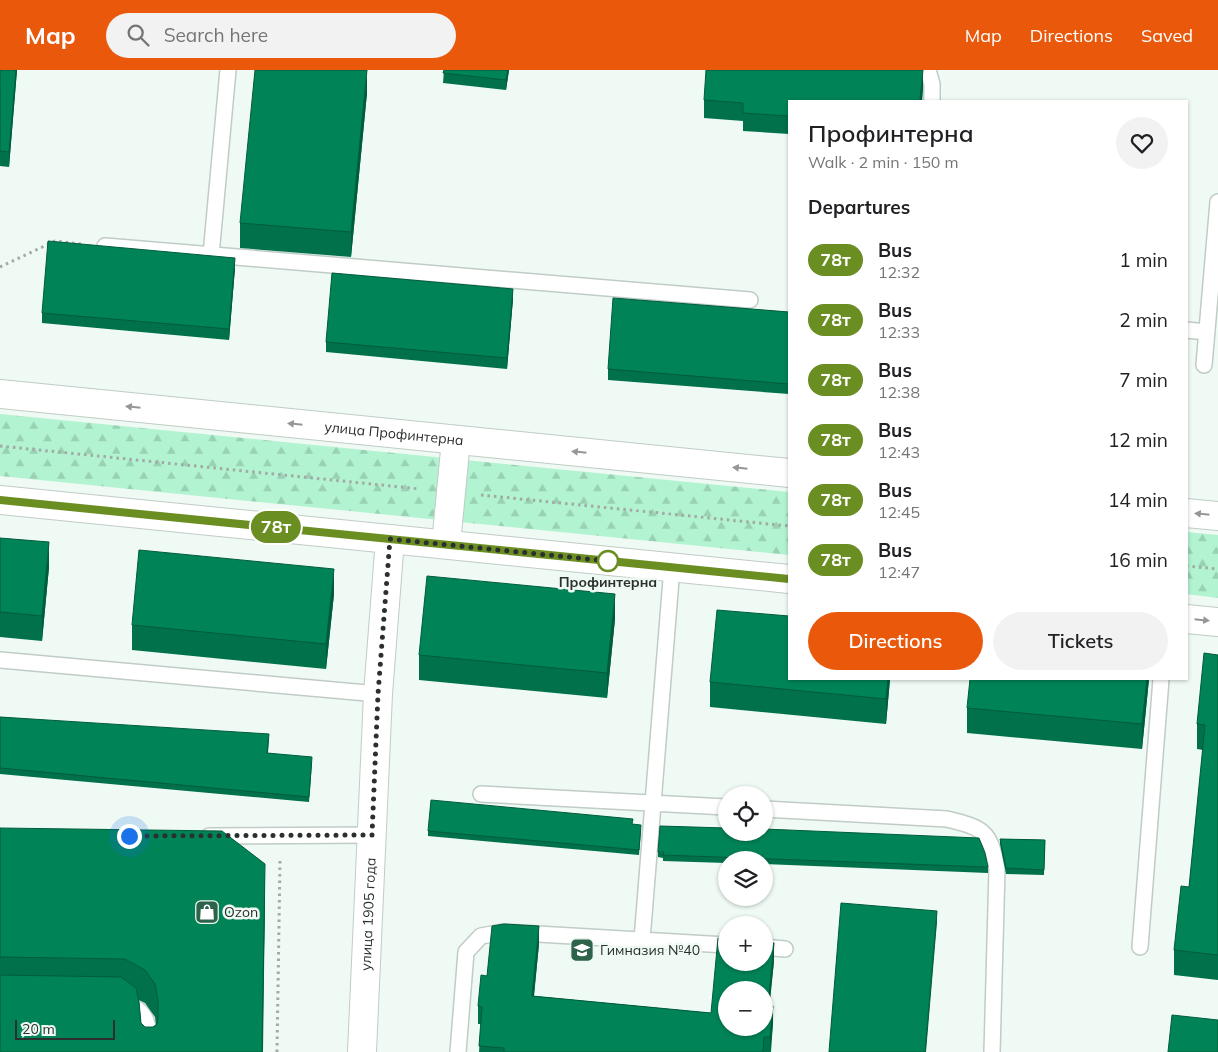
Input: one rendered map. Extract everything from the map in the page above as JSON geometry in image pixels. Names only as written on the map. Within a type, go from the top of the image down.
[{"type":"street","name":"улица Профинтерна","points":[[0,394],[788,473]]},
{"type":"street","points":[[446,544],[456,440]]},
{"type":"street","points":[[0,500],[788,579]]},
{"type":"street","points":[[1188,513],[1218,516]]},
{"type":"street","name":"улица 1905 года","points":[[362,1052],[378,694],[390,539]]},
{"type":"street","points":[[1188,619],[1218,622]]},
{"type":"lane","points":[[211,255],[228,70]]},
{"type":"lane","points":[[928,70],[932,84],[932,100]]},
{"type":"lane","points":[[1204,365],[1218,202]]},
{"type":"lane","points":[[105,246],[750,300]]},
{"type":"lane","points":[[1188,330],[1207,332]]},
{"type":"lane","points":[[642,940],[672,567]]},
{"type":"lane","points":[[0,660],[378,694]]},
{"type":"lane","points":[[1140,948],[1161,680]]},
{"type":"lane","points":[[481,794],[718,806]]},
{"type":"lane","points":[[773,809],[947,819],[971,825],[986,834],[993,849],[997,869],[992,1052]]},
{"type":"lane","points":[[193,836],[372,835]]},
{"type":"lane","points":[[458,1052],[466,952],[481,936],[503,932],[718,945]]},
{"type":"lane","points":[[773,948],[785,949]]},
{"type":"lane","points":[[111,1000],[124,1001],[137,1007],[145,1016],[149,1028],[148,1052]]},
{"type":"path","points":[[0,267],[55,241],[105,246]]},
{"type":"path","points":[[0,446],[788,526]]},
{"type":"path","points":[[1188,566],[1218,569]]},
{"type":"path","points":[[277,1052],[280,859]]},
{"type":"green space","points":[[0,414],[788,492],[788,555],[0,476]]},
{"type":"green space","points":[[1188,532],[1218,535],[1218,598],[1188,594]]},
{"type":"building","points":[[0,70],[16,70],[9,152],[0,151]]},
{"type":"building","points":[[255,70],[367,70],[351,232],[240,223]]},
{"type":"building","points":[[444,70],[508,70],[506,80],[443,73]]},
{"type":"building","points":[[706,70],[923,70],[920,100],[788,100],[788,116],[743,113],[743,103],[704,100]]},
{"type":"building","points":[[48,241],[235,258],[229,329],[42,313]]},
{"type":"building","points":[[332,273],[513,289],[507,358],[326,342]]},
{"type":"building","points":[[613,298],[788,312],[788,384],[608,369]]},
{"type":"building","points":[[0,538],[49,542],[42,616],[0,612]]},
{"type":"building","points":[[139,550],[334,569],[326,644],[132,625]]},
{"type":"building","points":[[427,576],[615,594],[607,673],[419,655]]},
{"type":"building","points":[[717,610],[788,616],[788,680],[888,680],[886,699],[710,682]]},
{"type":"building","points":[[1204,653],[1218,655],[1218,955],[1174,950],[1181,886],[1189,887],[1205,725],[1197,724]]},
{"type":"building","points":[[970,680],[1147,680],[1142,724],[967,708]]},
{"type":"building","points":[[0,717],[269,734],[267,753],[312,757],[309,797],[0,768]]},
{"type":"building","points":[[431,800],[633,819],[632,824],[641,825],[639,850],[428,831]]},
{"type":"building","points":[[660,826],[718,828],[718,841],[773,841],[773,829],[979,838],[988,867],[773,859],[773,851],[718,851],[718,857],[663,855],[664,852],[658,852]]},
{"type":"building","points":[[0,828],[222,831],[265,864],[262,1052],[0,1052],[0,975],[121,977],[136,988],[141,1023],[145,1027],[153,1027],[157,1024],[158,1000],[155,984],[145,970],[125,959],[0,957]]},
{"type":"building","points":[[1000,839],[1045,840],[1044,870],[1006,868]]},
{"type":"building","points":[[841,903],[937,911],[925,1052],[829,1052]]},
{"type":"building","points":[[504,924],[539,926],[532,996],[711,1013],[718,938],[718,971],[771,971],[770,981],[718,981],[718,1036],[770,1037],[764,1037],[763,1052],[504,1052],[504,1048],[479,1046],[482,1007],[478,1006],[481,975],[487,976],[492,926]]},
{"type":"building","points":[[1172,1015],[1218,1020],[1218,1052],[1168,1052]]},
{"type":"bus line","name":"78т","points":[[0,500],[788,579]]},
{"type":"place","name":"Профинтерна","points":[[608,561]]},
{"type":"place","name":"Ozon","points":[[207,912]]},
{"type":"place","name":"Гимназия №40","points":[[582,950]]},
{"type":"route","points":[[129,836],[372,835],[378,694],[390,539],[608,561]]}]
